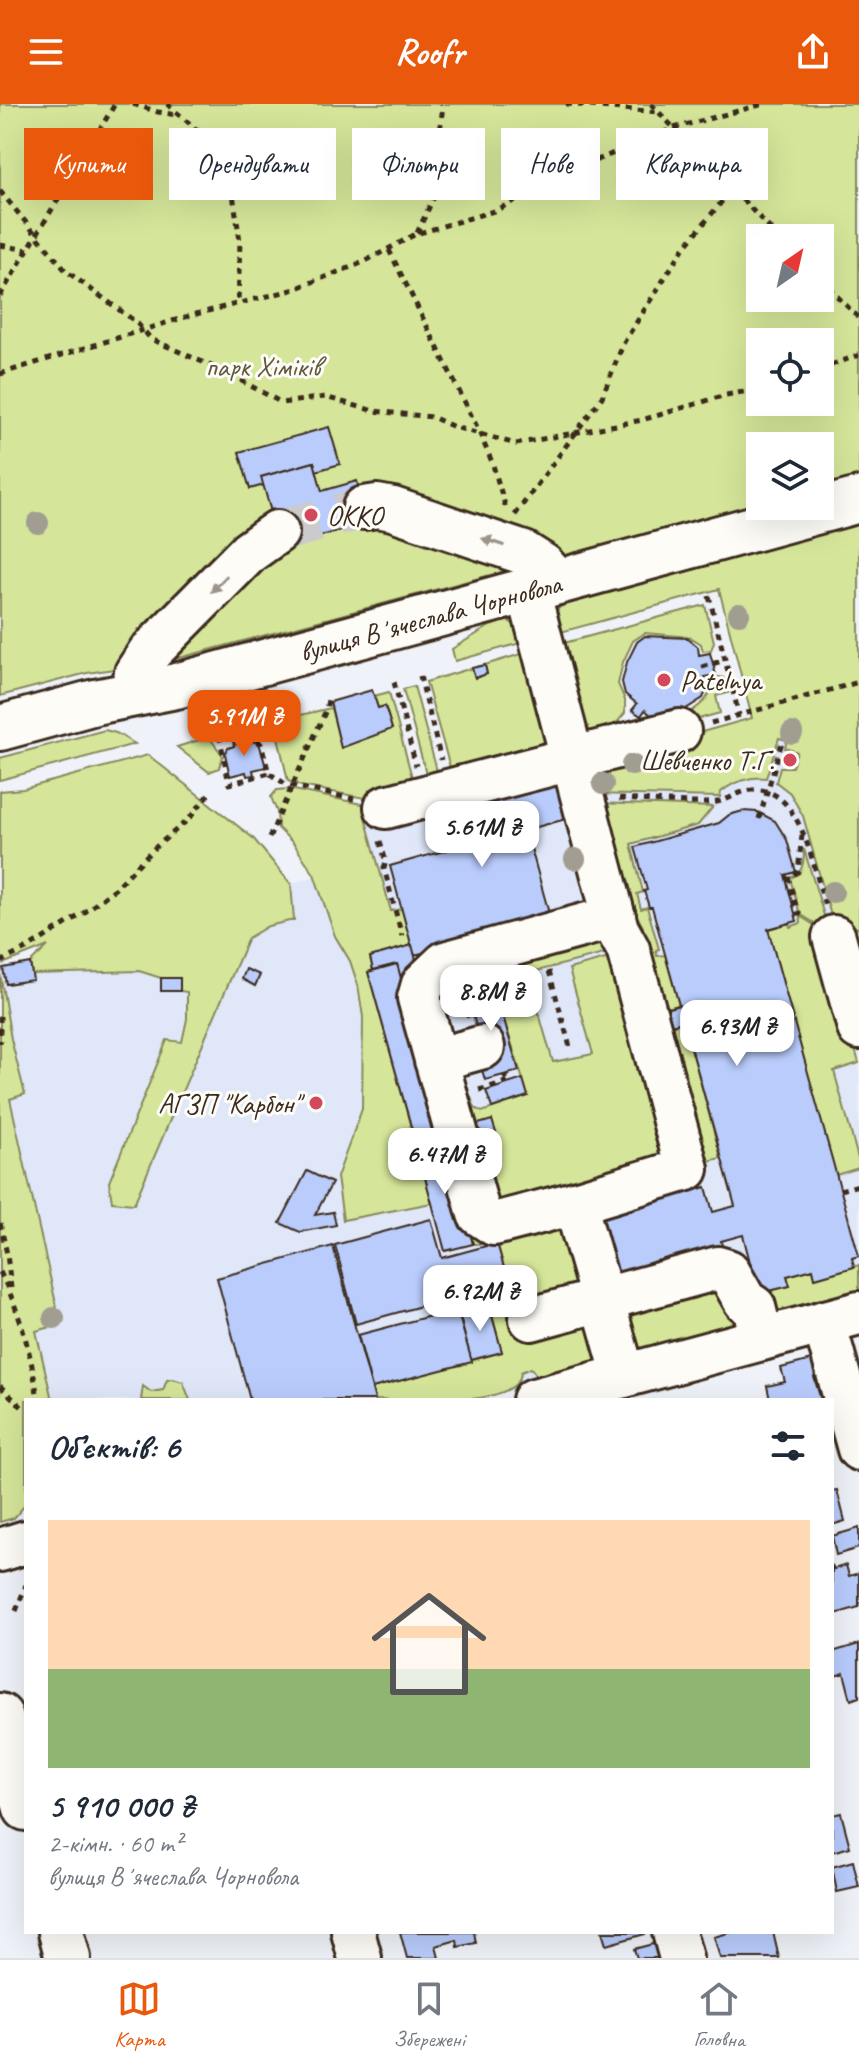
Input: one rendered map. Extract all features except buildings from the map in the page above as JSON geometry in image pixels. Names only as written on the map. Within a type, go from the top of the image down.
[{"type":"main road","name":"вулиця Вʼячеслава Чорновола","points":[[0,728],[95,702],[191,682],[859,500]]},
{"type":"main road","points":[[0,1716],[24,1801]]},
{"type":"main road","points":[[62,1934],[68,1958]]},
{"type":"street","points":[[364,508],[377,506],[393,509],[524,553],[543,565],[543,586],[577,779],[614,917],[628,949],[687,1169],[494,1224],[485,1221],[479,1214],[465,1074],[419,998],[423,984],[445,963],[614,917]]},
{"type":"street","points":[[132,695],[136,673],[149,653],[249,552],[277,532]]},
{"type":"street","points":[[417,802],[577,779],[679,731]]},
{"type":"street","points":[[844,944],[859,1028]]},
{"type":"street","points":[[575,1203],[624,1376]]},
{"type":"street","points":[[531,1319],[718,1268],[728,1271],[745,1301],[754,1307],[762,1339]]},
{"type":"street","points":[[542,1398],[842,1317],[859,1449]]},
{"type":"street","points":[[0,1550],[24,1543]]},
{"type":"street","points":[[354,1934],[360,1958]]},
{"type":"street","points":[[675,1934],[681,1958]]},
{"type":"path","points":[[0,296],[115,104]]},
{"type":"path","points":[[133,104],[178,115]]},
{"type":"path","points":[[167,104],[217,147],[229,167],[240,241],[238,304]]},
{"type":"path","points":[[416,234],[433,199],[443,104]]},
{"type":"path","points":[[566,104],[658,111]]},
{"type":"path","points":[[651,104],[674,128],[764,104]]},
{"type":"path","points":[[0,374],[292,290],[389,250],[416,234],[497,210],[566,173],[616,152]]},
{"type":"path","points":[[0,191],[77,281],[136,322],[158,344],[227,373],[282,403],[325,397],[374,411],[432,417],[502,442],[523,444],[642,420],[746,391]]},
{"type":"path","points":[[389,250],[480,435],[497,476],[507,519],[514,516],[602,397],[624,342],[683,249],[723,200]]},
{"type":"path","points":[[743,200],[766,224]]},
{"type":"path","points":[[0,245],[28,250]]},
{"type":"path","points":[[834,293],[859,318]]},
{"type":"path","points":[[834,364],[859,355]]},
{"type":"path","points":[[709,596],[739,715]]},
{"type":"path","points":[[702,667],[725,660]]},
{"type":"path","points":[[417,802],[420,676]]},
{"type":"path","points":[[394,682],[417,802],[456,848]]},
{"type":"path","points":[[679,731],[859,682]]},
{"type":"path","points":[[269,838],[328,700]]},
{"type":"path","points":[[233,725],[238,745]]},
{"type":"path","points":[[269,773],[261,744],[250,732],[220,738],[229,784],[250,775],[269,773],[292,786],[417,802]]},
{"type":"path","points":[[759,819],[782,742]]},
{"type":"path","points":[[577,779],[719,802],[752,790],[767,791],[782,800],[803,831],[844,944]]},
{"type":"path","points":[[0,962],[74,919],[116,888],[151,851],[189,819],[212,790]]},
{"type":"path","points":[[402,936],[375,819],[417,802]]},
{"type":"path","points":[[803,831],[798,872],[788,877],[798,913],[844,944]]},
{"type":"path","points":[[535,974],[561,967]]},
{"type":"path","points":[[549,970],[570,1047]]},
{"type":"path","points":[[0,1016],[0,1043]]},
{"type":"path","points":[[840,1190],[859,1185]]},
{"type":"path","points":[[0,1223],[11,1293],[34,1373],[38,1398]]},
{"type":"path","points":[[0,1272],[11,1293]]},
{"type":"path","points":[[0,1386],[24,1409]]},
{"type":"path","points":[[16,1611],[24,1590]]},
{"type":"shaded area","points":[[793,707],[859,948],[859,1278],[532,1368],[535,1384],[482,1398],[52,1398],[0,1172],[0,1101],[25,1094],[11,1039],[0,966],[248,938],[271,885],[291,884],[375,857],[365,817],[368,802],[426,774],[595,762]]},
{"type":"green space","name":"парк Хіміків","points":[[0,104],[859,104],[859,476],[834,483],[834,432],[746,432],[746,507],[168,661],[87,673],[0,696]]},
{"type":"green space","points":[[859,524],[859,929],[852,925],[835,930],[803,816],[790,793],[776,782],[780,767],[792,767],[797,752],[785,748],[787,740],[779,738],[766,778],[736,783],[721,792],[720,797],[592,794],[591,763],[752,718],[719,589],[550,635],[553,613],[563,605]]},
{"type":"green space","points":[[705,605],[714,642],[711,650],[703,651],[701,644],[690,637],[645,633],[633,641],[623,662],[618,684],[625,700],[625,713],[611,730],[589,744],[553,646]]},
{"type":"green space","points":[[507,621],[518,625],[528,641],[455,661],[452,649],[490,626]]},
{"type":"green space","points":[[531,651],[550,746],[451,771],[426,682],[472,668],[475,677],[487,674],[485,665]]},
{"type":"green space","points":[[712,678],[724,678],[728,693],[716,696],[720,713],[691,721],[689,713],[706,699]]},
{"type":"green space","points":[[414,686],[437,771],[426,774],[403,689]]},
{"type":"green space","points":[[389,692],[413,781],[370,799],[288,781],[278,737],[273,737],[270,722],[331,708],[341,747],[392,729],[385,706],[378,708],[374,696]]},
{"type":"green space","points":[[105,730],[135,744],[0,780],[0,758]]},
{"type":"green space","points":[[209,737],[223,756],[219,768],[209,772],[177,747]]},
{"type":"green space","points":[[148,755],[253,838],[291,884],[294,920],[268,926],[248,938],[134,1204],[112,1202],[109,1182],[167,1040],[182,1042],[187,1019],[187,992],[180,991],[180,979],[161,978],[139,971],[32,974],[30,963],[48,946],[0,965],[0,791],[23,789]]},
{"type":"green space","points":[[289,789],[367,805],[365,817],[391,911],[402,909],[412,945],[370,957],[373,970],[368,972],[432,1203],[343,1220],[337,1177],[362,1109],[363,1017],[350,961],[335,936],[314,874],[294,844],[278,828],[277,812],[271,797],[277,790]]},
{"type":"green space","points":[[595,803],[713,807],[698,825],[631,844],[643,892],[637,894],[641,909],[647,907],[659,949],[656,950],[657,956],[665,955],[679,1005],[659,1010],[641,935],[643,927],[634,911],[626,881],[620,879]]},
{"type":"green space","points":[[804,849],[829,932],[800,914],[790,878],[800,870]]},
{"type":"green space","points":[[800,916],[817,927],[826,946],[859,1063],[834,1071],[859,1162],[859,1168],[836,1175],[768,929],[801,923]]},
{"type":"green space","points":[[601,939],[612,952],[509,978],[500,975],[494,962]]},
{"type":"green space","points":[[613,957],[671,1165],[499,1212],[472,1153],[499,1145],[492,1121],[465,1128],[464,1089],[475,1108],[482,1112],[528,1096],[494,987],[529,979],[553,1062],[593,1054],[569,969]]},
{"type":"green space","points":[[0,973],[11,1039],[25,1094],[10,1099],[59,1317],[51,1327],[36,1331],[52,1398],[24,1398],[24,1506],[14,1518],[0,1522]]},
{"type":"green space","points":[[684,1022],[721,1158],[703,1162],[664,1028]]},
{"type":"green space","points":[[555,1216],[600,1309],[603,1362],[539,1379],[531,1368],[521,1372],[516,1384],[482,1398],[374,1398],[372,1388],[502,1352],[485,1289],[508,1282],[497,1243],[473,1244],[471,1237]]},
{"type":"green space","points":[[859,1265],[859,1296],[771,1319],[754,1295],[789,1286],[787,1276],[813,1269],[816,1278]]},
{"type":"green space","points":[[709,1279],[746,1326],[630,1358],[611,1307]]},
{"type":"green space","points":[[167,1380],[183,1382],[189,1398],[141,1398],[143,1386],[151,1392],[163,1390]]},
{"type":"tunnel","points":[[277,532],[364,508]]},
{"type":"place","name":"ОККО","points":[[311,515]]},
{"type":"place","name":"Patelnya","points":[[664,680]]},
{"type":"place","name":"Шевченко Т.Г.","points":[[790,760]]},
{"type":"place","name":"АГЗП \"Карбон\"","points":[[316,1103]]}]
